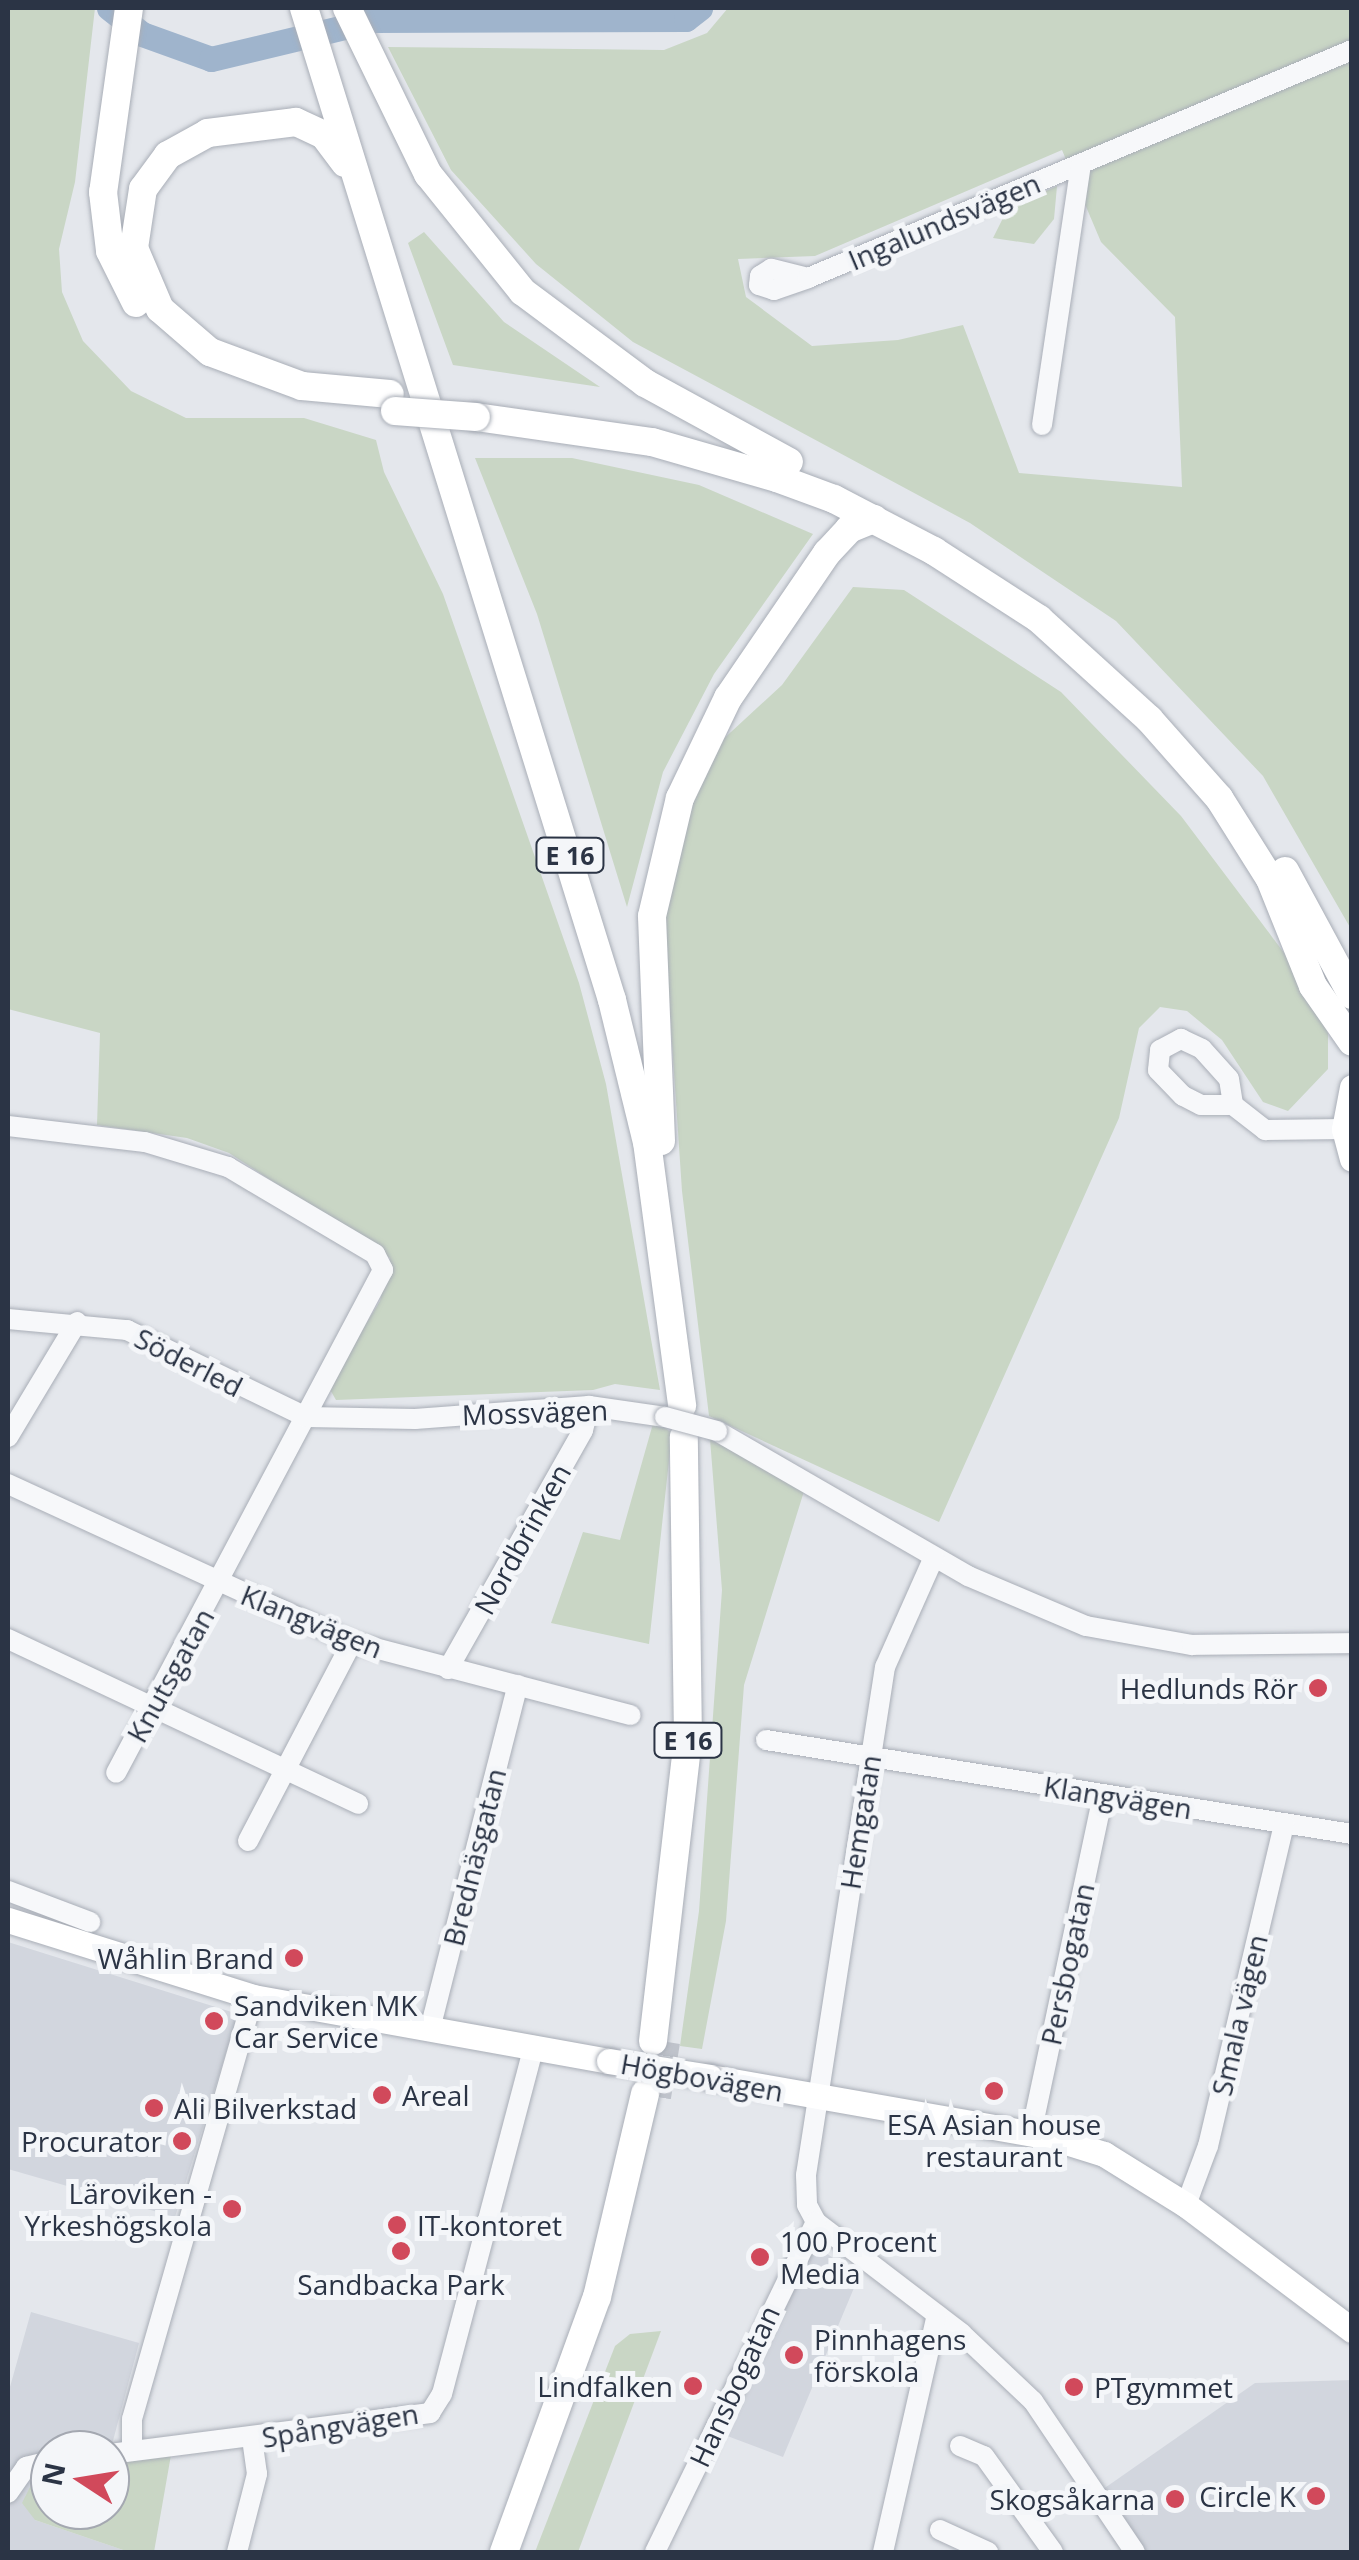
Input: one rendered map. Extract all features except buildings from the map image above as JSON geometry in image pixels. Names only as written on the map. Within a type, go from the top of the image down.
[{"type":"highway","points":[[129,8],[104,162],[106,231],[119,272],[148,320],[187,355],[232,382],[298,401],[392,403],[654,426],[789,462]]},
{"type":"highway","name":"E 16","points":[[304,8],[334,77],[582,846],[660,1140],[690,1423],[687,1755],[660,2042]]},
{"type":"highway","name":"E 16","points":[[322,8],[356,184],[612,1000],[647,1142],[690,1423]]},
{"type":"highway","points":[[347,8],[374,72],[452,210],[522,292],[645,384],[789,462],[920,522],[989,563],[1106,654],[1235,789],[1265,832],[1352,996]]},
{"type":"highway","points":[[356,184],[340,154],[310,126],[260,121],[208,133],[168,155],[143,189],[134,248],[160,309],[210,352],[270,378],[392,403]]},
{"type":"highway","points":[[473,409],[720,458],[874,519],[1039,619],[1150,719],[1250,842],[1314,986],[1352,1042]]},
{"type":"highway","points":[[660,1140],[650,965],[659,868],[674,815],[709,730],[773,631],[839,538],[874,519]]},
{"type":"highway","points":[[504,2552],[597,2297],[651,2096],[609,2302],[519,2552]]},
{"type":"main road","points":[[1352,1087],[1344,1129],[1352,1159]]},
{"type":"main road","name":"Högbovägen","points":[[8,1920],[254,1997],[1030,2134],[1104,2154],[1186,2205],[1352,2330]]},
{"type":"street","name":"Ingalundsvägen","points":[[808,278],[1352,50]]},
{"type":"street","name":"Ingalundsvägen","points":[[1042,424],[1081,164]]},
{"type":"street","points":[[1232,1105],[1280,1134],[1344,1129]]},
{"type":"street","points":[[8,1126],[145,1142],[207,1159],[254,1180],[375,1254],[382,1278],[306,1417]]},
{"type":"street","name":"Söderled","points":[[8,1319],[77,1322],[142,1336],[306,1417]]},
{"type":"street","points":[[8,1437],[77,1322]]},
{"type":"street","name":"Mossvägen","points":[[306,1417],[415,1418],[589,1406],[690,1423],[934,1557],[1038,1608],[1125,1635],[1254,1647],[1352,1643]]},
{"type":"street","name":"Nordbrinken","points":[[448,1669],[583,1430],[589,1406]]},
{"type":"street","name":"Knutsgatan","points":[[116,1773],[306,1417]]},
{"type":"street","name":"Klangvägen","points":[[8,1484],[352,1642],[631,1715]]},
{"type":"street","name":"Hemgatan","points":[[816,2222],[805,2195],[885,1668],[934,1557]]},
{"type":"street","points":[[8,1640],[358,1804]]},
{"type":"street","points":[[248,1841],[352,1642]]},
{"type":"street","name":"Brednäsgatan","points":[[430,2029],[518,1685]]},
{"type":"street","name":"Klangvägen","points":[[766,1740],[1352,1834]]},
{"type":"street","name":"Persbogatan","points":[[1030,2134],[1103,1794]]},
{"type":"street","name":"Smala vägen","points":[[1186,2205],[1208,2146],[1284,1824]]},
{"type":"street","points":[[8,1891],[90,1922]]},
{"type":"street","points":[[132,2451],[132,2419],[254,1997]]},
{"type":"street","name":"Spångvägen","points":[[132,2451],[417,2417],[436,2406],[534,2046]]},
{"type":"street","points":[[816,2222],[936,2315],[1033,2401],[1135,2552]]},
{"type":"street","name":"Hansbogatan","points":[[654,2552],[816,2222]]},
{"type":"street","points":[[883,2552],[936,2315]]},
{"type":"street","points":[[237,2552],[256,2474],[252,2439]]},
{"type":"street","points":[[960,2446],[984,2456],[1053,2552]]},
{"type":"street","points":[[8,2493],[30,2466]]},
{"type":"street","points":[[940,2530],[988,2552]]},
{"type":"shaded area","points":[[8,1942],[238,2014],[175,2217],[8,2169]]},
{"type":"shaded area","name":"Pinnhagens förskola","points":[[816,2246],[859,2276],[783,2457],[722,2434]]},
{"type":"shaded area","points":[[31,2312],[139,2343],[116,2430],[30,2430],[30,2530],[64,2530],[129,2552],[8,2552],[8,2394]]},
{"type":"shaded area","points":[[1351,2380],[1351,2552],[1135,2552],[1099,2492],[1255,2383]]},
{"type":"green space","points":[[8,8],[95,8],[75,182],[59,249],[62,292],[83,341],[131,391],[186,418],[304,418],[376,440],[384,472],[443,594],[579,983],[606,1084],[660,1390],[615,1384],[593,1390],[336,1400],[328,1386],[380,1301],[390,1258],[229,1153],[187,1138],[97,1125],[100,1033],[8,1009]]},
{"type":"green space","points":[[728,8],[1351,8],[1351,929],[1263,776],[1116,621],[970,523],[633,342],[536,264],[451,170],[388,47],[664,50],[707,33]],"holes":[[[1062,150],[1101,242],[1175,317],[1182,487],[1019,473],[963,325],[898,340],[812,346],[746,297],[738,259],[815,256]]]},
{"type":"green space","points":[[1057,186],[1054,219],[1034,244],[993,238],[1008,208]]},
{"type":"green space","points":[[424,232],[504,322],[600,387],[453,365],[408,243]]},
{"type":"green space","points":[[475,458],[572,458],[699,485],[813,534],[714,674],[663,772],[627,907],[537,614]]},
{"type":"green space","points":[[853,587],[904,590],[1061,692],[1181,816],[1294,966],[1328,1033],[1328,1069],[1288,1111],[1263,1102],[1222,1040],[1187,1011],[1160,1007],[1139,1028],[1119,1118],[939,1522],[709,1416],[682,1191],[664,924],[675,844],[718,744],[782,685]]},
{"type":"green space","points":[[654,1420],[672,1433],[649,1644],[551,1623],[583,1532],[620,1540]]},
{"type":"green space","points":[[710,1439],[805,1488],[744,1685],[726,1921],[702,2049],[680,2046],[699,1911],[722,1590]]},
{"type":"green space","points":[[661,2331],[578,2552],[535,2552],[615,2346],[630,2334]]},
{"type":"green space","points":[[171,2455],[154,2552],[129,2552],[64,2530],[130,2530],[130,2460]]},
{"type":"green space","points":[[30,2487],[30,2513],[22,2503]]},
{"type":"waterway","points":[[109,8],[142,34],[211,59],[373,20],[686,19],[700,8]]},
{"type":"tunnel","points":[[657,2097],[666,2042]]},
{"type":"place","name":"Hedlunds Rör","points":[[1318,1688]]},
{"type":"place","name":"Wåhlin Brand","points":[[294,1958]]},
{"type":"place","name":"Sandviken MK Car Service","points":[[214,2021]]},
{"type":"place","name":"ESA Asian house restaurant","points":[[994,2091]]},
{"type":"place","name":"Areal","points":[[382,2095]]},
{"type":"place","name":"Ali Bilverkstad","points":[[154,2108]]},
{"type":"place","name":"Procurator","points":[[182,2141]]},
{"type":"place","name":"Läroviken - Yrkeshögskola","points":[[232,2209]]},
{"type":"place","name":"IT-kontoret","points":[[397,2225]]},
{"type":"place","name":"Sandbacka Park","points":[[401,2251]]},
{"type":"place","name":"100 Procent Media","points":[[760,2257]]},
{"type":"place","name":"Pinnhagens förskola","points":[[794,2355]]},
{"type":"place","name":"Lindfalken","points":[[693,2386]]},
{"type":"place","name":"PTgymmet","points":[[1074,2387]]},
{"type":"place","name":"Circle K","points":[[1316,2496]]},
{"type":"place","name":"Skogsåkarna","points":[[1175,2499]]}]
